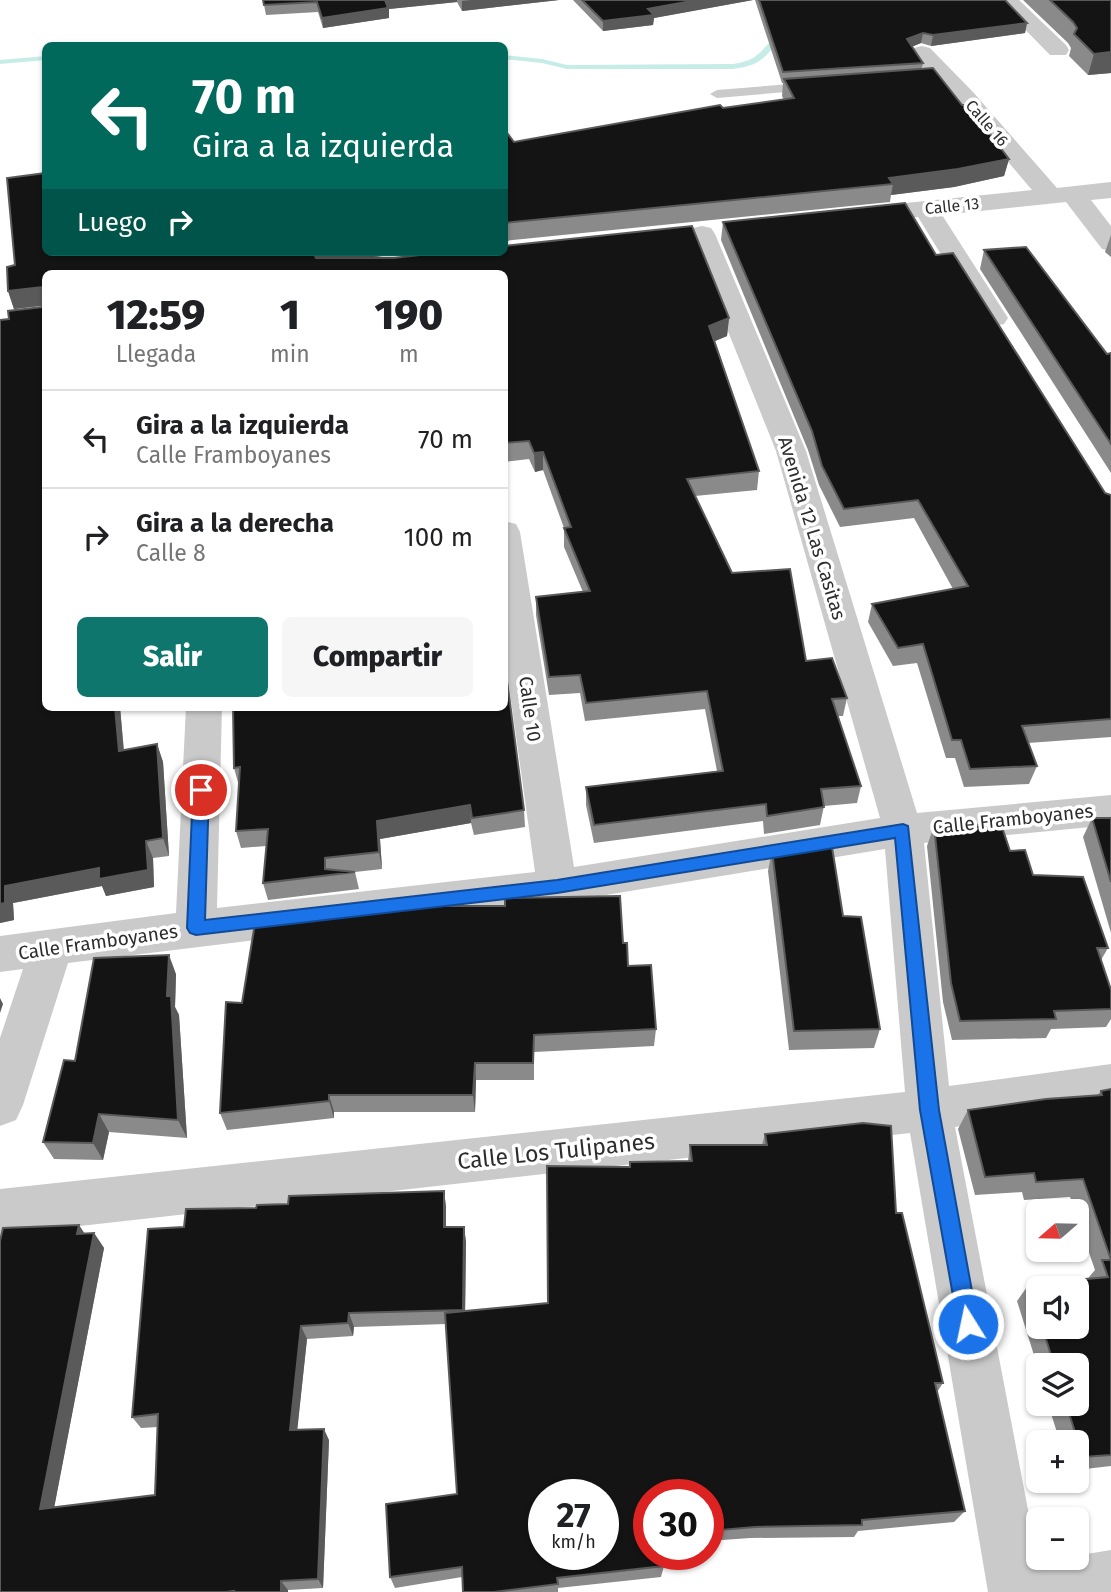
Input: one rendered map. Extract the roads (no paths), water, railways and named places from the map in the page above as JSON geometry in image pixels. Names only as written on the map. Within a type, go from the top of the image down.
[{"type":"street","points":[[1007,0],[1058,50]]},
{"type":"street","name":"Calle 16","points":[[922,52],[1111,243]]},
{"type":"street","name":"Calle 13","points":[[833,219],[1111,190]]},
{"type":"street","points":[[925,208],[1007,338]]},
{"type":"street","name":"Avenida 12 Las Casitas","points":[[702,233],[791,451],[903,830],[929,1110],[1016,1592]]},
{"type":"street","name":"Calle 10","points":[[508,559],[557,886]]},
{"type":"street","points":[[196,928],[204,711]]},
{"type":"street","name":"Calle Framboyanes","points":[[0,954],[557,886],[903,830],[1111,810]]},
{"type":"street","points":[[0,1105],[51,949]]},
{"type":"street","name":"Calle Los Tulipanes","points":[[0,1212],[929,1110],[1111,1084]]},
{"type":"street","points":[[1029,1592],[1111,1578]]},
{"type":"lane","points":[[919,80],[946,78]]},
{"type":"lane","points":[[717,94],[837,85]]},
{"type":"waterway","points":[[508,57],[567,67],[722,67],[760,59],[784,35]]},
{"type":"waterway","points":[[0,62],[42,58]]}]
